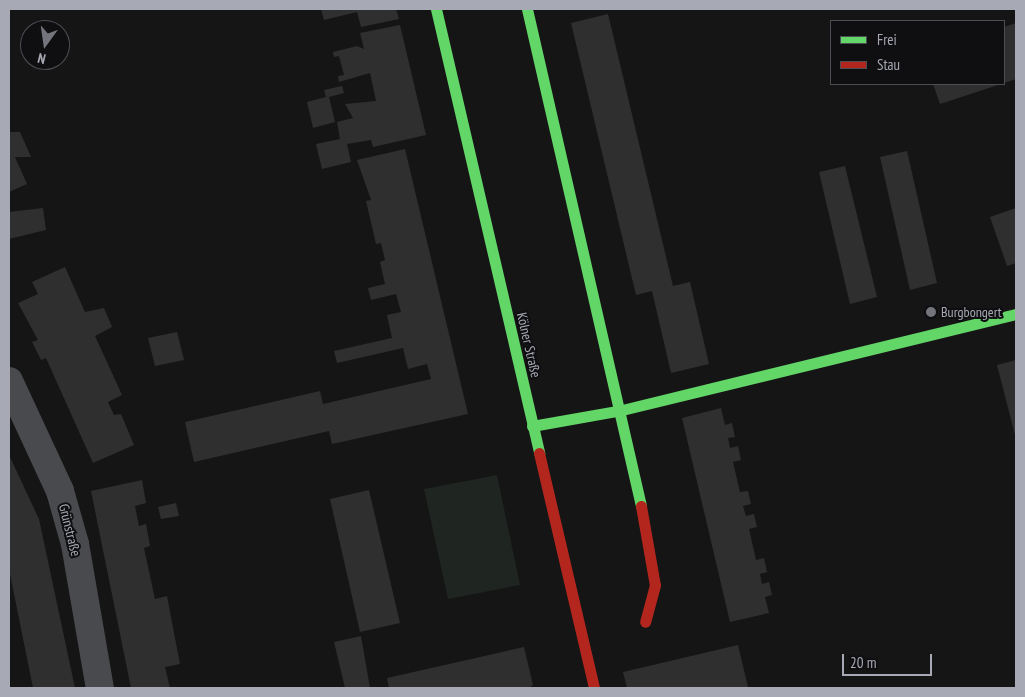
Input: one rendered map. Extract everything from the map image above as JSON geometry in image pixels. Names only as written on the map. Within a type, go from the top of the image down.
[{"type":"street","name":"Kölner Straße","points":[[436,9],[594,688]]},
{"type":"street","points":[[527,9],[622,410],[655,584],[645,622]]},
{"type":"street","points":[[532,426],[622,410],[1016,314]]},
{"type":"street","name":"Grünstraße","points":[[9,381],[60,490],[74,544],[100,688]]},
{"type":"shaded area","points":[[497,475],[520,585],[448,599],[424,489]]},
{"type":"building","points":[[321,9],[396,9],[399,19],[361,27],[357,12],[324,20]]},
{"type":"building","points":[[608,14],[673,286],[690,282],[709,364],[671,373],[652,291],[636,295],[571,23]]},
{"type":"building","points":[[1016,23],[1016,79],[1005,83],[1005,27]]},
{"type":"building","points":[[400,25],[426,135],[373,147],[371,140],[347,144],[351,162],[322,169],[316,144],[340,139],[337,122],[353,118],[345,104],[376,101],[370,73],[339,82],[338,76],[344,75],[339,56],[334,57],[333,52],[357,46],[364,49],[360,33]]},
{"type":"building","points":[[933,85],[998,85],[940,104]]},
{"type":"building","points":[[342,86],[344,93],[329,97],[335,122],[313,128],[307,102],[326,97],[324,90]]},
{"type":"building","points":[[9,132],[20,132],[31,157],[15,157],[27,184],[9,192]]},
{"type":"building","points":[[405,149],[468,414],[332,444],[329,431],[194,462],[185,422],[320,391],[323,404],[431,379],[427,364],[408,369],[403,348],[337,363],[334,351],[392,338],[387,315],[401,312],[396,294],[371,300],[368,288],[385,284],[380,262],[385,260],[381,243],[376,244],[366,201],[371,200],[357,160]]},
{"type":"building","points":[[907,151],[937,283],[910,290],[880,157]]},
{"type":"building","points":[[845,166],[877,297],[850,304],[819,172]]},
{"type":"building","points":[[43,208],[46,230],[9,239],[9,212]]},
{"type":"building","points":[[1016,208],[1016,263],[1007,266],[990,217]]},
{"type":"building","points":[[65,267],[85,312],[104,308],[112,327],[95,336],[122,395],[108,402],[114,415],[121,414],[134,445],[93,463],[46,358],[41,360],[32,342],[38,340],[18,303],[38,294],[32,282]]},
{"type":"building","points":[[177,332],[184,360],[155,366],[148,338]]},
{"type":"building","points":[[1016,360],[1016,439],[997,365]]},
{"type":"building","points":[[721,408],[725,425],[732,423],[735,437],[728,438],[730,448],[738,446],[741,460],[733,462],[740,492],[748,491],[751,504],[743,506],[746,516],[754,514],[757,527],[749,529],[756,560],[764,558],[767,572],[760,574],[762,584],[769,582],[772,595],[765,597],[769,613],[730,622],[682,418]]},
{"type":"building","points":[[9,455],[39,519],[75,688],[33,688],[9,569]]},
{"type":"building","points":[[142,480],[146,503],[135,506],[139,526],[146,524],[150,546],[144,548],[155,599],[167,596],[180,664],[165,667],[170,688],[131,688],[91,491]]},
{"type":"building","points":[[369,490],[400,623],[360,632],[330,499]]},
{"type":"building","points":[[176,503],[179,516],[161,519],[158,507]]},
{"type":"building","points":[[361,636],[370,688],[345,688],[334,642]]},
{"type":"building","points":[[738,645],[748,687],[627,688],[623,672]]},
{"type":"building","points":[[524,647],[533,685],[529,688],[389,688],[387,678]]},
{"type":"traffic: fast","points":[[436,9],[539,453]]},
{"type":"traffic: fast","points":[[527,9],[641,506]]},
{"type":"traffic: fast","points":[[532,426],[622,410],[1016,314]]},
{"type":"traffic: jam","points":[[539,453],[594,688]]},
{"type":"traffic: jam","points":[[641,506],[655,585],[645,622]]},
{"type":"place","name":"Burgbongert","points":[[931,312]]}]
